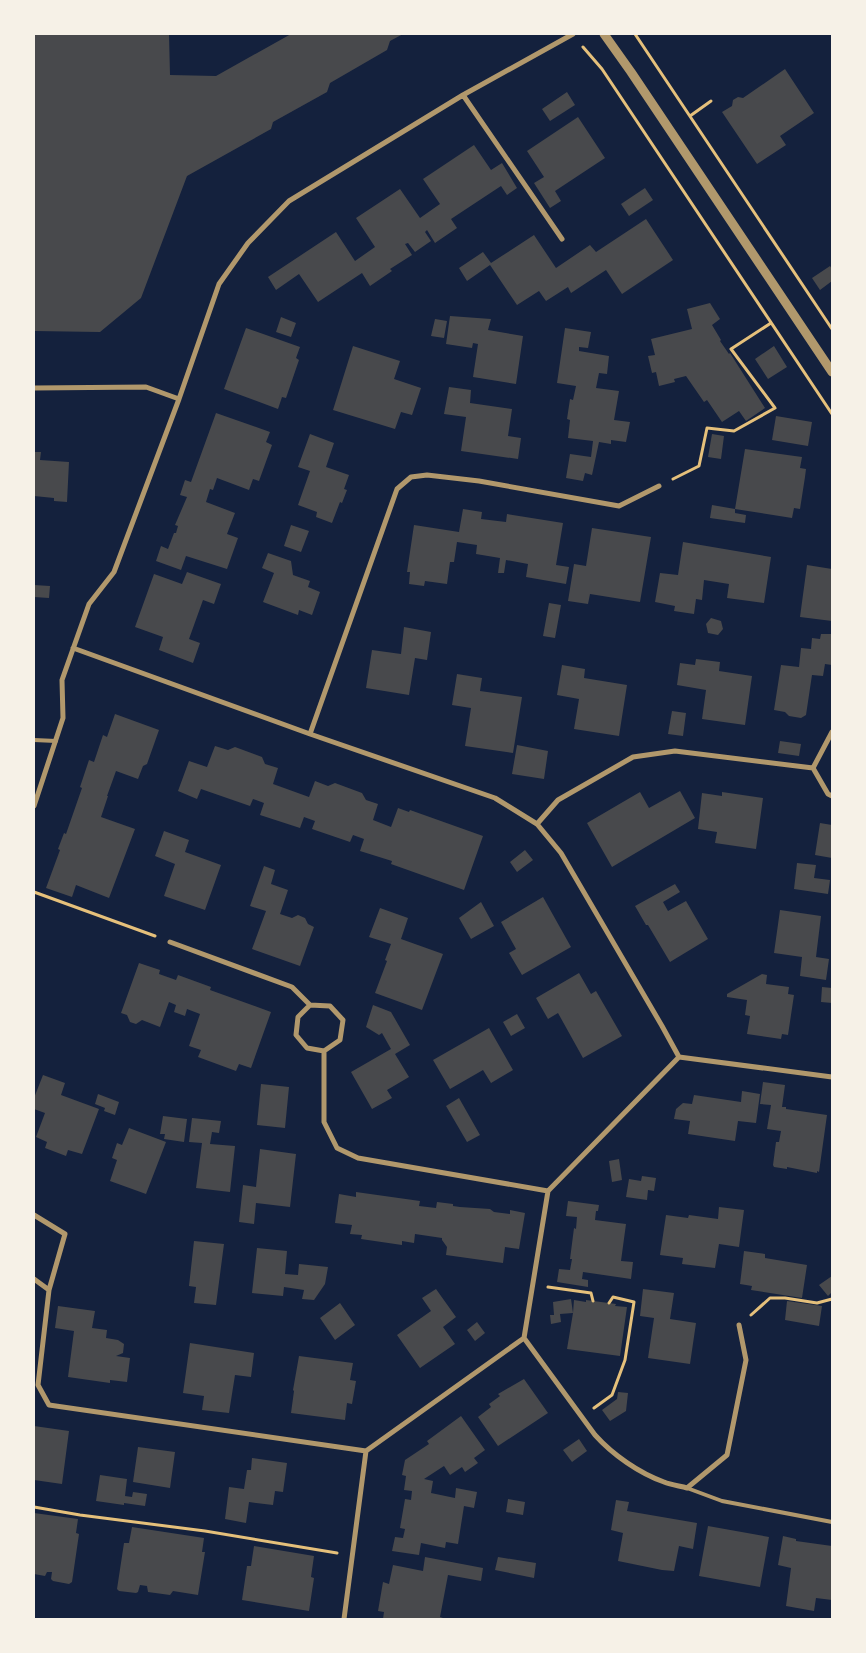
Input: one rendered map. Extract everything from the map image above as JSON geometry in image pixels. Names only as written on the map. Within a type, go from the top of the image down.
[{"type":"street","points":[[34,806],[63,718],[62,680],[73,648],[89,604],[114,572],[179,399],[219,284],[255,236],[288,201],[463,95],[573,34]]},
{"type":"street","points":[[604,34],[632,72],[832,372]]},
{"type":"street","points":[[463,95],[562,239]]},
{"type":"street","points":[[34,388],[146,387],[179,399]]},
{"type":"street","points":[[310,734],[397,489],[411,477],[427,475],[479,481],[619,506],[659,486]]},
{"type":"street","points":[[73,648],[310,734],[495,798],[537,824],[561,853],[679,1057]]},
{"type":"street","points":[[813,768],[832,732]]},
{"type":"street","points":[[537,824],[558,800],[633,757],[675,750],[813,768]]},
{"type":"street","points":[[813,768],[828,794],[832,796]]},
{"type":"street","points":[[170,942],[292,987],[310,1005],[330,1006],[343,1020],[340,1040],[324,1051],[307,1048],[296,1034],[298,1017],[310,1005]]},
{"type":"street","points":[[324,1051],[324,1122],[336,1148],[358,1158],[548,1191]]},
{"type":"street","points":[[679,1057],[832,1078]]},
{"type":"street","points":[[679,1057],[548,1191],[524,1338],[581,1418],[605,1447],[635,1467],[664,1482],[687,1488],[727,1455],[746,1360],[739,1325]]},
{"type":"street","points":[[34,1215],[65,1234],[49,1290],[38,1385],[50,1405],[366,1450],[524,1338]]},
{"type":"street","points":[[34,1279],[49,1290]]},
{"type":"street","points":[[344,1619],[366,1450]]},
{"type":"lane","points":[[34,740],[56,741]]},
{"type":"lane","points":[[687,1488],[722,1501],[832,1522]]},
{"type":"path","points":[[635,34],[832,329]]},
{"type":"path","points":[[584,48],[602,69],[832,414]]},
{"type":"path","points":[[690,116],[711,101]]},
{"type":"path","points":[[659,486],[699,466],[707,428],[734,432],[775,408],[731,349],[771,323]]},
{"type":"path","points":[[34,892],[170,942]]},
{"type":"path","points":[[532,1284],[592,1293],[593,1301]]},
{"type":"path","points":[[581,1418],[612,1395],[625,1360],[634,1302],[613,1297],[609,1303]]},
{"type":"path","points":[[739,1325],[770,1298],[785,1298],[817,1303],[832,1299]]},
{"type":"path","points":[[34,1507],[80,1515],[205,1531],[352,1555]]},
{"type":"building","points":[[34,34],[169,34],[170,75],[216,76],[291,34],[403,34],[390,41],[387,50],[330,83],[327,92],[273,122],[271,129],[187,176],[141,298],[100,332],[34,331]]},
{"type":"building","points":[[785,69],[814,113],[780,136],[786,145],[757,164],[722,112],[732,106],[733,100],[738,97],[743,98]]},
{"type":"building","points":[[567,92],[575,105],[550,121],[542,109]]},
{"type":"building","points":[[578,117],[605,158],[555,191],[561,201],[550,208],[534,183],[544,177],[527,151]]},
{"type":"building","points":[[474,145],[491,170],[502,163],[517,188],[507,195],[501,186],[451,219],[457,228],[435,243],[427,230],[425,232],[431,241],[415,252],[408,243],[405,244],[412,255],[390,269],[392,271],[370,286],[362,273],[318,302],[299,274],[276,290],[268,277],[336,232],[355,261],[375,247],[356,218],[400,189],[420,218],[440,204],[423,179]]},
{"type":"building","points":[[645,188],[653,200],[629,216],[621,204]]},
{"type":"building","points":[[646,219],[673,260],[622,294],[606,270],[571,293],[568,287],[546,301],[539,291],[517,305],[490,265],[467,281],[459,268],[483,252],[491,263],[534,235],[556,268],[590,245],[596,252]]},
{"type":"building","points":[[830,266],[832,269],[832,281],[820,290],[812,278]]},
{"type":"building","points":[[710,303],[720,319],[712,325],[720,341],[730,353],[765,408],[746,421],[739,411],[722,422],[707,400],[704,402],[686,376],[674,379],[675,382],[659,386],[656,372],[652,373],[648,356],[655,355],[651,339],[692,329],[687,309]]},
{"type":"building","points":[[450,316],[491,319],[488,330],[523,336],[516,384],[473,377],[478,344],[473,343],[472,348],[446,344]]},
{"type":"building","points":[[281,317],[296,323],[291,337],[276,332]]},
{"type":"building","points":[[435,319],[447,321],[444,338],[431,336]]},
{"type":"building","points":[[246,328],[300,347],[296,358],[299,360],[286,398],[282,397],[278,409],[224,389]]},
{"type":"building","points":[[565,328],[591,332],[588,348],[579,347],[579,351],[609,356],[607,374],[599,373],[596,388],[619,391],[614,420],[630,422],[626,442],[611,440],[611,444],[599,442],[592,475],[585,473],[583,481],[566,478],[570,454],[591,457],[593,441],[568,438],[570,420],[567,419],[570,399],[573,400],[576,386],[557,383]]},
{"type":"building","points":[[353,346],[400,361],[394,379],[421,388],[412,415],[401,412],[395,429],[333,410]]},
{"type":"building","points":[[774,346],[787,367],[768,379],[755,359]]},
{"type":"building","points":[[449,387],[471,390],[470,403],[512,409],[508,436],[521,438],[518,459],[461,451],[466,417],[444,414]]},
{"type":"building","points":[[216,413],[270,432],[266,442],[272,445],[259,481],[253,479],[249,490],[217,478],[213,490],[210,489],[206,502],[235,513],[227,534],[238,538],[227,569],[186,556],[181,570],[156,561],[161,546],[168,549],[174,533],[176,533],[178,526],[175,525],[187,497],[180,495],[185,480],[191,482]]},
{"type":"building","points":[[776,416],[812,422],[808,446],[772,440]]},
{"type":"building","points":[[310,434],[334,443],[326,467],[349,475],[344,489],[347,490],[332,523],[316,517],[317,512],[298,505],[310,471],[298,467]]},
{"type":"building","points":[[712,434],[724,436],[721,459],[708,457]]},
{"type":"building","points":[[745,449],[802,457],[800,468],[806,469],[800,509],[794,508],[792,518],[735,509]]},
{"type":"building","points":[[34,452],[41,452],[40,460],[69,462],[67,502],[54,501],[54,498],[34,496]]},
{"type":"building","points":[[712,505],[735,509],[735,513],[746,515],[745,523],[710,518]]},
{"type":"building","points":[[463,509],[482,512],[481,519],[506,522],[507,514],[563,523],[556,565],[569,567],[566,584],[526,577],[528,564],[506,560],[504,573],[498,573],[500,558],[476,554],[477,545],[457,542],[454,562],[450,562],[447,584],[425,581],[424,586],[409,584],[410,572],[407,572],[414,525],[459,532]]},
{"type":"building","points":[[291,525],[309,531],[301,552],[284,546]]},
{"type":"building","points":[[592,528],[651,537],[640,602],[590,594],[588,604],[568,601],[574,564],[586,566]]},
{"type":"building","points":[[683,542],[771,557],[764,603],[727,598],[729,584],[704,580],[702,600],[696,599],[694,614],[674,611],[675,606],[655,602],[660,573],[678,575]]},
{"type":"building","points":[[268,553],[291,561],[293,575],[310,581],[308,587],[320,592],[312,615],[299,610],[298,615],[263,602],[274,573],[262,568]]},
{"type":"building","points":[[807,565],[832,569],[832,621],[800,617]]},
{"type":"building","points":[[187,572],[221,584],[214,604],[203,600],[189,639],[200,643],[193,663],[159,650],[163,637],[135,627],[154,574],[182,584]]},
{"type":"building","points":[[34,585],[50,586],[49,598],[34,597]]},
{"type":"building","points":[[549,603],[561,605],[555,638],[543,636]]},
{"type":"building","points":[[711,618],[721,621],[723,629],[718,635],[708,633],[706,624]]},
{"type":"building","points":[[404,627],[431,632],[427,660],[415,658],[409,695],[366,688],[372,650],[401,654]]},
{"type":"building","points":[[821,634],[832,634],[832,665],[825,664],[823,676],[812,675],[806,715],[801,718],[774,710],[781,665],[799,667],[801,648],[811,649],[812,638],[820,639]]},
{"type":"building","points":[[696,659],[720,662],[719,671],[752,676],[745,725],[702,719],[706,690],[677,685],[680,663],[695,665]]},
{"type":"building","points":[[562,665],[585,669],[584,678],[627,685],[619,736],[574,729],[579,699],[557,695]]},
{"type":"building","points":[[457,674],[482,678],[480,691],[522,697],[513,753],[465,746],[471,708],[452,705]]},
{"type":"building","points":[[672,711],[686,713],[683,736],[668,734]]},
{"type":"building","points":[[115,714],[159,730],[147,764],[143,766],[138,779],[116,771],[107,796],[101,817],[135,829],[109,898],[76,885],[72,897],[46,888],[60,850],[58,849],[64,833],[66,834],[82,788],[80,787],[89,760],[94,762],[103,735],[107,737]]},
{"type":"building","points":[[780,741],[801,744],[799,756],[778,753]]},
{"type":"building","points":[[517,745],[548,751],[544,779],[512,774]]},
{"type":"building","points":[[215,746],[228,750],[235,747],[262,757],[265,764],[278,768],[273,784],[309,797],[315,781],[328,786],[335,783],[362,793],[366,800],[378,804],[373,820],[391,827],[398,808],[409,812],[410,810],[483,836],[464,890],[391,864],[392,861],[360,851],[364,839],[353,835],[350,842],[312,829],[315,821],[304,817],[300,828],[260,815],[264,803],[253,799],[250,806],[201,789],[197,799],[178,791],[189,761],[207,767]]},
{"type":"building","points":[[680,791],[695,818],[612,867],[587,823],[640,792],[649,808]]},
{"type":"building","points":[[722,792],[763,798],[756,849],[715,843],[717,832],[698,829],[702,793],[722,796]]},
{"type":"building","points":[[820,823],[832,825],[832,858],[815,855]]},
{"type":"building","points":[[164,831],[189,840],[185,852],[221,865],[205,910],[164,896],[175,864],[155,856]]},
{"type":"building","points":[[525,850],[533,860],[517,872],[510,862]]},
{"type":"building","points":[[797,863],[816,865],[814,878],[830,880],[828,894],[794,889]]},
{"type":"building","points":[[264,866],[275,870],[271,884],[288,890],[280,914],[292,918],[298,915],[305,918],[308,924],[314,927],[300,966],[252,949],[266,911],[250,906]]},
{"type":"building","points":[[675,884],[680,892],[663,902],[668,911],[686,901],[708,939],[670,962],[635,906]]},
{"type":"building","points":[[543,897],[571,947],[522,975],[509,953],[516,949],[501,922]]},
{"type":"building","points":[[481,902],[494,926],[471,939],[459,918]]},
{"type":"building","points":[[380,908],[408,918],[401,939],[443,954],[422,1010],[375,993],[391,944],[369,937]]},
{"type":"building","points":[[780,910],[821,916],[816,957],[829,959],[826,980],[800,976],[802,957],[774,953]]},
{"type":"building","points":[[139,963],[160,970],[159,974],[176,980],[178,975],[211,987],[210,990],[271,1012],[251,1068],[239,1064],[236,1071],[198,1057],[201,1050],[189,1046],[200,1014],[187,1009],[185,1016],[174,1012],[176,1005],[169,1002],[160,1027],[142,1020],[136,1024],[130,1022],[127,1015],[121,1013]]},
{"type":"building","points":[[579,973],[591,994],[596,991],[622,1036],[583,1058],[558,1013],[548,1019],[536,998]]},
{"type":"building","points":[[762,974],[767,975],[766,984],[789,987],[788,994],[794,995],[788,1035],[782,1034],[781,1039],[747,1034],[750,1016],[745,1015],[747,1000],[727,997],[727,994]]},
{"type":"building","points":[[822,987],[832,988],[832,1003],[821,1002]]},
{"type":"building","points":[[373,1005],[391,1012],[410,1045],[395,1054],[409,1077],[387,1090],[392,1098],[372,1109],[351,1072],[391,1049],[382,1033],[379,1035],[366,1027]]},
{"type":"building","points":[[517,1014],[525,1028],[511,1036],[503,1022]]},
{"type":"building","points":[[489,1028],[513,1070],[491,1083],[483,1070],[450,1089],[433,1060]]},
{"type":"building","points":[[43,1075],[65,1083],[61,1095],[99,1109],[82,1154],[68,1150],[66,1156],[45,1148],[47,1142],[36,1137],[45,1113],[34,1109],[34,1098]]},
{"type":"building","points":[[763,1082],[785,1085],[782,1107],[827,1115],[819,1172],[774,1167],[776,1142],[779,1142],[781,1131],[767,1129],[771,1105],[760,1104]]},
{"type":"building","points":[[261,1084],[289,1087],[285,1128],[257,1125]]},
{"type":"building","points":[[742,1091],[760,1094],[756,1123],[738,1121],[735,1141],[688,1134],[690,1121],[674,1119],[676,1109],[683,1103],[692,1104],[694,1095],[741,1102]]},
{"type":"building","points":[[98,1094],[119,1102],[115,1115],[104,1111],[105,1108],[95,1104]]},
{"type":"building","points":[[459,1098],[480,1135],[467,1142],[446,1106]]},
{"type":"building","points":[[163,1116],[187,1119],[184,1142],[164,1139],[165,1134],[160,1134]]},
{"type":"building","points":[[192,1118],[221,1121],[219,1133],[212,1132],[210,1144],[235,1146],[230,1192],[196,1188],[202,1143],[189,1142]]},
{"type":"building","points":[[129,1128],[166,1142],[146,1194],[110,1181],[117,1160],[112,1158],[117,1143],[122,1145]]},
{"type":"building","points":[[260,1149],[296,1154],[290,1207],[256,1203],[254,1224],[239,1222],[243,1185],[256,1187]]},
{"type":"building","points":[[619,1159],[622,1180],[612,1182],[609,1161]]},
{"type":"building","points":[[642,1176],[656,1178],[654,1191],[648,1190],[647,1200],[626,1197],[629,1179],[641,1181]]},
{"type":"building","points":[[356,1192],[420,1201],[419,1206],[436,1208],[437,1202],[460,1207],[490,1209],[494,1212],[510,1214],[510,1210],[525,1213],[519,1249],[505,1247],[503,1263],[446,1255],[447,1247],[442,1238],[415,1234],[414,1243],[402,1241],[402,1245],[361,1239],[362,1235],[350,1234],[352,1225],[335,1223],[339,1194],[356,1197]]},
{"type":"building","points":[[568,1201],[599,1205],[595,1220],[626,1224],[621,1261],[633,1262],[631,1279],[583,1272],[582,1279],[588,1280],[588,1287],[557,1282],[559,1269],[570,1270],[572,1259],[570,1259],[577,1217],[566,1216]]},
{"type":"building","points":[[719,1207],[744,1210],[739,1247],[719,1244],[715,1268],[682,1264],[683,1258],[660,1255],[666,1215],[688,1218],[689,1215],[718,1219]]},
{"type":"building","points":[[194,1241],[224,1244],[216,1305],[194,1303],[196,1287],[189,1286]]},
{"type":"building","points":[[257,1248],[287,1251],[285,1274],[298,1275],[299,1264],[328,1267],[325,1284],[314,1300],[302,1299],[304,1290],[284,1287],[283,1296],[252,1293]]},
{"type":"building","points":[[744,1251],[765,1254],[765,1258],[807,1265],[802,1298],[751,1290],[752,1286],[740,1284]]},
{"type":"building","points":[[832,1276],[832,1292],[828,1296],[819,1285]]},
{"type":"building","points":[[436,1289],[456,1317],[443,1327],[455,1344],[420,1368],[397,1335],[431,1311],[422,1298]]},
{"type":"building","points":[[643,1289],[674,1293],[670,1319],[696,1323],[690,1364],[648,1358],[654,1318],[640,1316]]},
{"type":"building","points":[[571,1299],[573,1313],[560,1314],[561,1322],[551,1324],[550,1315],[554,1315],[553,1302]]},
{"type":"building","points":[[574,1300],[586,1302],[586,1300],[627,1307],[620,1356],[567,1349]]},
{"type":"building","points":[[787,1301],[822,1306],[819,1326],[785,1320]]},
{"type":"building","points":[[340,1303],[355,1325],[335,1340],[320,1318]]},
{"type":"building","points":[[58,1306],[95,1311],[92,1328],[107,1330],[106,1338],[118,1340],[124,1344],[123,1353],[116,1356],[130,1358],[127,1382],[110,1380],[110,1383],[68,1377],[74,1331],[55,1328]]},
{"type":"building","points":[[477,1322],[485,1333],[475,1341],[467,1330]]},
{"type":"building","points":[[190,1343],[254,1353],[251,1377],[235,1375],[229,1413],[202,1410],[204,1396],[183,1393]]},
{"type":"building","points":[[299,1356],[353,1363],[350,1380],[356,1381],[352,1404],[347,1403],[345,1420],[291,1413]]},
{"type":"building","points":[[524,1379],[548,1413],[498,1446],[478,1417],[491,1407],[489,1404],[500,1396],[498,1394]]},
{"type":"building","points":[[618,1392],[628,1393],[626,1411],[610,1421],[602,1410],[617,1399]]},
{"type":"building","points":[[461,1416],[485,1450],[474,1458],[478,1463],[465,1472],[462,1467],[450,1475],[444,1466],[424,1479],[433,1481],[431,1493],[455,1498],[456,1488],[477,1492],[474,1508],[464,1506],[458,1544],[446,1542],[445,1548],[421,1543],[419,1555],[392,1551],[395,1537],[403,1538],[405,1529],[400,1528],[405,1499],[411,1500],[412,1491],[404,1490],[406,1476],[402,1475],[405,1460],[429,1444],[427,1441]]},
{"type":"building","points":[[34,1426],[69,1431],[62,1484],[34,1480]]},
{"type":"building","points":[[579,1439],[587,1451],[572,1462],[563,1450]]},
{"type":"building","points":[[138,1447],[175,1452],[170,1488],[133,1482]]},
{"type":"building","points":[[252,1458],[287,1463],[283,1492],[275,1491],[273,1505],[249,1502],[246,1523],[225,1519],[229,1487],[244,1489],[247,1470],[251,1470]]},
{"type":"building","points":[[100,1475],[127,1479],[125,1496],[132,1497],[133,1492],[147,1494],[145,1506],[96,1501]]},
{"type":"building","points":[[508,1499],[525,1502],[523,1515],[506,1512]]},
{"type":"building","points":[[616,1500],[629,1502],[627,1511],[697,1523],[693,1549],[679,1546],[674,1571],[618,1561],[623,1533],[611,1530]]},
{"type":"building","points":[[34,1513],[78,1519],[76,1533],[79,1534],[72,1582],[69,1584],[53,1581],[51,1579],[52,1572],[47,1572],[45,1576],[34,1574]]},
{"type":"building","points":[[708,1526],[769,1537],[760,1587],[699,1576]]},
{"type":"building","points":[[132,1527],[204,1538],[202,1552],[205,1552],[198,1595],[173,1591],[170,1595],[148,1592],[147,1586],[140,1585],[136,1593],[119,1591],[117,1589],[124,1543],[129,1543]]},
{"type":"building","points":[[783,1536],[796,1539],[796,1541],[832,1546],[832,1600],[816,1598],[814,1611],[786,1606],[791,1568],[778,1565]]},
{"type":"building","points":[[254,1546],[314,1556],[311,1577],[314,1578],[309,1611],[242,1600],[247,1566],[251,1566]]},
{"type":"building","points":[[425,1557],[483,1568],[481,1581],[448,1575],[440,1617],[446,1619],[383,1619],[384,1612],[378,1611],[383,1582],[389,1584],[393,1565],[423,1571]]},
{"type":"building","points":[[498,1557],[536,1563],[534,1578],[495,1570]]}]
